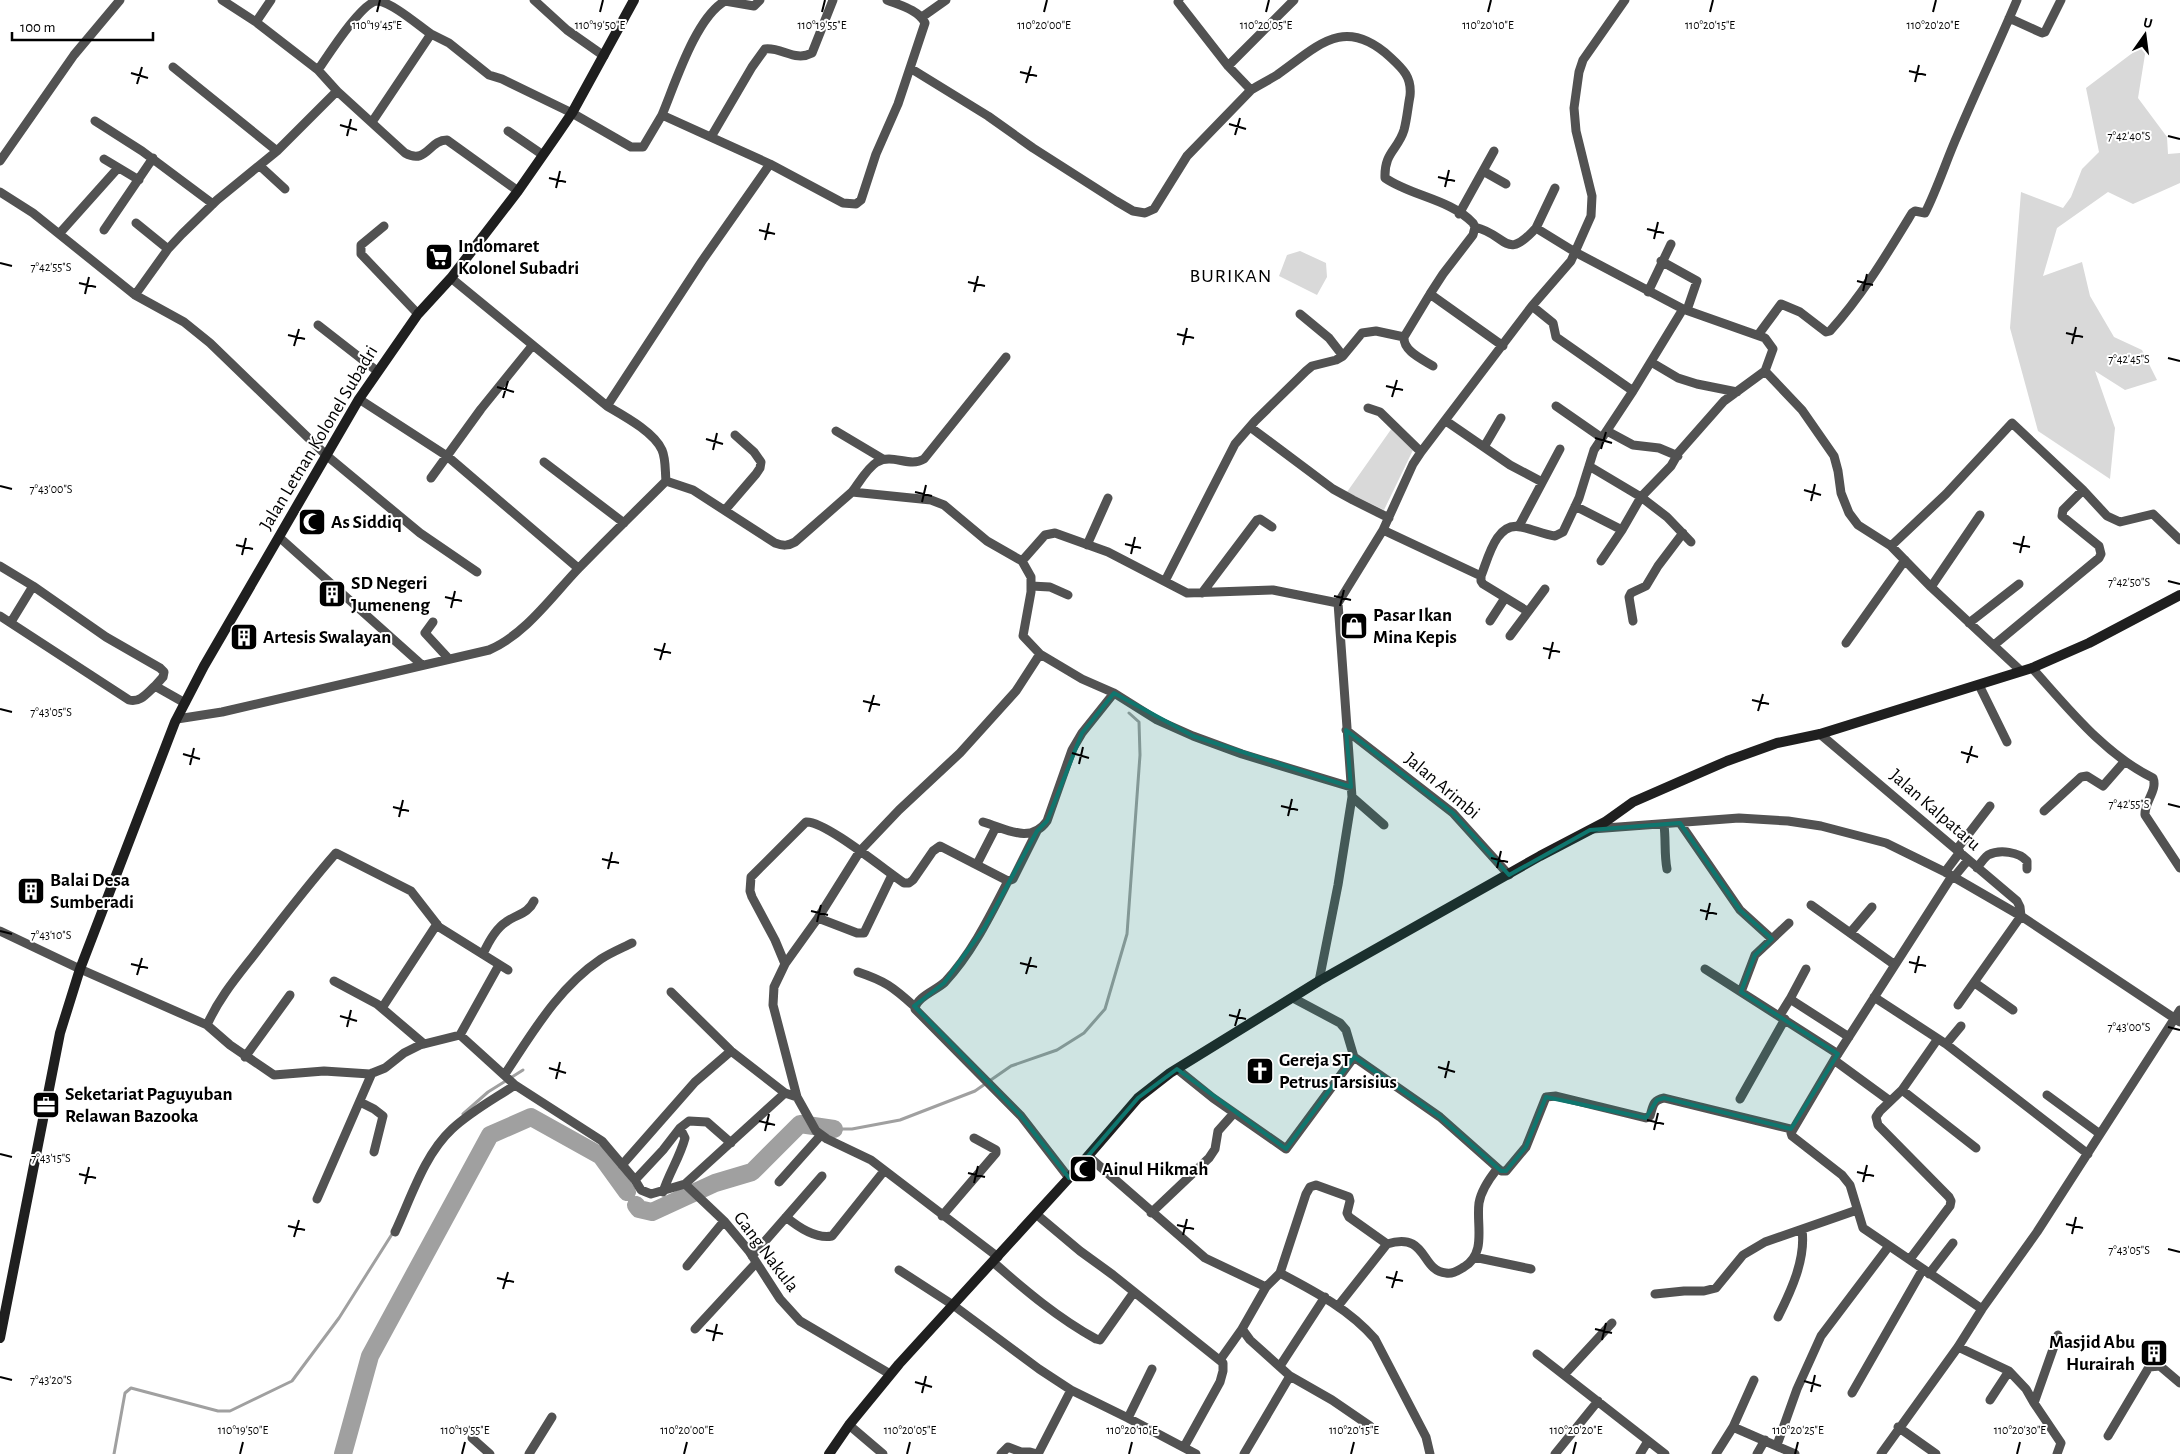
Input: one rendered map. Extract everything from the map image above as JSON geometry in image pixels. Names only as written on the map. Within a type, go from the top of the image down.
[{"type":"main road","name":"Jalan Letnan Kolonel Subadri","points":[[0,1338],[60,1034],[80,969],[177,719],[359,398],[418,314],[451,278],[518,191],[572,114],[634,0]]},
{"type":"main road","points":[[829,1454],[849,1425],[890,1374],[1069,1178],[1138,1098],[1177,1069],[1319,981],[1590,830],[1633,802],[1728,761],[1777,743],[1820,734],[2026,670],[2089,643],[2180,595]]},
{"type":"street","points":[[0,161],[74,55],[120,0]]},
{"type":"street","points":[[222,0],[256,22],[318,70],[337,91],[405,153],[414,157],[426,153],[438,142],[447,140],[518,191]]},
{"type":"street","points":[[256,22],[271,0]]},
{"type":"street","points":[[534,0],[566,30],[604,56]]},
{"type":"street","points":[[318,70],[346,30],[371,2],[377,1],[387,5],[431,34],[449,43],[489,75],[502,79],[572,114],[634,148],[643,147],[662,115],[689,51],[707,15],[725,0],[754,6],[760,0]]},
{"type":"street","points":[[711,137],[765,49],[803,57],[812,53],[833,0]]},
{"type":"street","points":[[662,115],[770,164],[843,203],[856,204],[861,200],[866,188],[876,154],[898,104],[925,23],[922,17],[887,0]]},
{"type":"street","points":[[922,17],[946,0]]},
{"type":"street","points":[[1228,66],[1294,0]]},
{"type":"street","points":[[1319,981],[1338,885],[1352,797],[1338,603],[1389,518],[1413,464],[1421,452],[1532,306],[1571,261],[1591,216],[1593,205],[1576,131],[1574,108],[1579,72],[1583,60],[1625,0]]},
{"type":"street","points":[[1758,335],[1781,304],[1800,312],[1828,332],[1842,318],[1890,250],[1912,213],[1915,211],[1925,213],[1939,184],[1957,135],[2017,0]]},
{"type":"street","points":[[2009,18],[2042,33],[2045,32],[2061,0]]},
{"type":"street","points":[[1178,1],[1228,66],[1251,90]]},
{"type":"street","points":[[372,122],[431,34]]},
{"type":"street","points":[[910,68],[988,116],[1033,148],[1116,201],[1133,211],[1145,213],[1154,210],[1187,156],[1251,90],[1276,75],[1308,51],[1327,41],[1349,36],[1362,38],[1383,50],[1406,74],[1411,84],[1404,131],[1386,159],[1385,178],[1394,184],[1434,199],[1472,221],[1475,227],[1473,235],[1443,274],[1404,337],[1403,343],[1408,350],[1433,366]]},
{"type":"street","points":[[173,66],[277,151]]},
{"type":"street","points":[[135,295],[168,249],[213,204],[277,151],[337,91]]},
{"type":"street","points":[[95,121],[153,158],[213,204]]},
{"type":"street","points":[[508,131],[543,155]]},
{"type":"street","points":[[1459,214],[1494,151]]},
{"type":"street","points":[[104,230],[153,158]]},
{"type":"street","points":[[104,159],[139,180]]},
{"type":"street","points":[[608,406],[702,262],[770,164]]},
{"type":"street","points":[[260,166],[285,189]]},
{"type":"street","points":[[59,234],[118,168]]},
{"type":"street","points":[[1483,170],[1506,184]]},
{"type":"street","points":[[1475,227],[1490,232],[1512,245],[1523,242],[1536,228],[1555,188]]},
{"type":"street","points":[[0,192],[59,234],[135,295],[184,322],[210,343],[326,455],[420,533],[477,572]]},
{"type":"street","points":[[136,223],[168,249]]},
{"type":"street","points":[[384,226],[361,245],[361,254],[418,314]]},
{"type":"street","points":[[1536,228],[1648,292],[1685,309],[1758,335],[1771,344],[1773,348],[1765,371],[1724,401],[1641,497],[1601,561]]},
{"type":"street","points":[[1648,292],[1661,261],[1671,244]]},
{"type":"street","points":[[1527,612],[1483,584],[1480,581],[1481,576],[1498,535],[1505,529],[1519,526],[1550,535],[1559,535],[1563,532],[1579,498],[1594,450],[1685,309],[1698,281],[1661,261]]},
{"type":"street","points":[[451,278],[532,346],[608,406],[632,420],[655,440],[663,451],[666,482]]},
{"type":"street","points":[[1430,294],[1503,346]]},
{"type":"street","points":[[1532,306],[1554,323],[1556,337],[1633,392]]},
{"type":"street","points":[[1300,314],[1329,338],[1343,356]]},
{"type":"street","points":[[318,326],[378,371]]},
{"type":"street","points":[[1165,581],[1235,444],[1250,427],[1312,366],[1336,360],[1343,356],[1362,333],[1376,332],[1404,337]]},
{"type":"street","points":[[431,478],[481,409],[532,346]]},
{"type":"street","points":[[836,432],[883,459],[916,462],[924,459],[1006,356]]},
{"type":"street","points":[[1650,362],[1688,381],[1737,392]]},
{"type":"street","points":[[1765,371],[1802,410],[1834,456],[1841,493],[1849,513],[1858,525],[1891,546],[1969,623],[2026,670],[2124,762],[2155,780],[2145,809],[2145,815],[2180,868]]},
{"type":"street","points":[[359,398],[447,456],[578,568]]},
{"type":"street","points":[[1556,406],[1604,435],[1626,443],[1659,448],[1678,456]]},
{"type":"street","points":[[1368,408],[1380,412],[1421,452]]},
{"type":"street","points":[[1484,447],[1501,418]]},
{"type":"street","points":[[1446,421],[1484,447],[1542,482]]},
{"type":"street","points":[[1891,546],[1946,494],[2012,423],[2107,516],[2120,522],[2153,514],[2180,540]]},
{"type":"street","points":[[1250,427],[1333,489],[1389,518]]},
{"type":"street","points":[[726,510],[756,474],[761,462],[754,452],[735,435]]},
{"type":"street","points":[[1519,526],[1560,449]]},
{"type":"street","points":[[666,482],[693,490],[775,543],[788,546],[852,492],[875,463],[883,459]]},
{"type":"street","points":[[544,462],[624,523]]},
{"type":"street","points":[[1589,466],[1641,497],[1667,517],[1691,542]]},
{"type":"street","points":[[177,719],[222,712],[489,650],[502,644],[539,611],[578,568],[666,482]]},
{"type":"street","points":[[1994,645],[2099,558],[2101,554],[2099,546],[2062,516],[2063,510],[2082,490]]},
{"type":"street","points":[[852,492],[931,500],[944,505],[987,541],[1022,561],[1028,572],[1031,586],[1023,636],[1040,654],[1082,679],[1114,693],[1157,720],[1193,736],[1242,754],[1351,787]]},
{"type":"street","points":[[1087,545],[1108,498]]},
{"type":"street","points":[[1575,506],[1622,530]]},
{"type":"street","points":[[1931,587],[1980,515]]},
{"type":"street","points":[[1202,593],[1257,520],[1260,519],[1272,527]]},
{"type":"street","points":[[1382,530],[1481,576]]},
{"type":"street","points":[[1022,561],[1045,535],[1056,533],[1108,552],[1187,593],[1273,590],[1338,603]]},
{"type":"street","points":[[1633,621],[1629,597],[1631,593],[1646,586],[1658,566],[1683,534]]},
{"type":"street","points":[[279,537],[422,665]]},
{"type":"street","points":[[1846,643],[1905,560]]},
{"type":"street","points":[[0,566],[34,586],[106,637],[160,668],[164,672],[163,677],[142,698],[135,702],[129,700],[0,616]]},
{"type":"street","points":[[1969,623],[2019,584]]},
{"type":"street","points":[[11,622],[34,586]]},
{"type":"street","points":[[1031,586],[1050,587],[1068,595]]},
{"type":"street","points":[[1510,636],[1545,589]]},
{"type":"street","points":[[1490,621],[1505,598]]},
{"type":"street","points":[[433,622],[425,633],[449,659]]},
{"type":"street","points":[[1040,654],[1016,691],[960,753],[899,810],[860,851],[818,918],[785,964],[774,987],[773,1005],[797,1097],[812,1126],[821,1135],[871,1160],[995,1260],[1052,1312],[1096,1339],[1100,1340],[1134,1292]]},
{"type":"street","points":[[1978,685],[2007,742]]},
{"type":"street","points":[[155,686],[185,703]]},
{"type":"street","points":[[913,1005],[944,983],[984,928],[1008,881],[1016,873],[1037,831],[1047,821],[1072,750],[1082,733],[1114,693]]},
{"type":"street","name":"Jalan Arimbi","points":[[1346,730],[1453,813],[1509,875]]},
{"type":"street","name":"Jalan Kalpataru","points":[[1820,734],[2017,901],[2021,916]]},
{"type":"street","points":[[2044,811],[2081,777],[2087,776],[2103,786],[2124,762]]},
{"type":"street","points":[[1352,797],[1384,825]]},
{"type":"street","points":[[1982,1309],[1863,1228],[1850,1185],[1842,1175],[1792,1136],[1791,1130],[1950,875],[1958,851],[1990,806]]},
{"type":"street","points":[[1590,830],[1739,818],[1788,821],[1821,826],[1886,843],[1950,875],[2021,916],[2177,1020]]},
{"type":"street","points":[[785,964],[775,940],[752,897],[750,891],[751,876],[806,822],[816,823],[860,851],[904,884],[909,884],[913,880],[933,851],[940,846],[1008,881]]},
{"type":"street","points":[[984,822],[1012,833],[1021,834],[1037,831]]},
{"type":"street","points":[[1680,823],[1740,910],[1772,939]]},
{"type":"street","points":[[1664,825],[1666,836],[1664,854],[1667,869]]},
{"type":"street","points":[[977,864],[996,827]]},
{"type":"street","points":[[1977,868],[1988,856],[2000,852],[2024,858],[2028,861],[2026,869]]},
{"type":"street","points":[[207,1025],[216,1004],[233,980],[299,894],[336,853],[412,891],[437,924],[508,970]]},
{"type":"street","points":[[1950,875],[1968,860]]},
{"type":"street","points":[[818,918],[856,933],[864,932],[892,875]]},
{"type":"street","points":[[483,954],[490,940],[505,922],[528,910],[534,901]]},
{"type":"street","points":[[1811,905],[1895,965]]},
{"type":"street","points":[[1850,932],[1872,907]]},
{"type":"street","points":[[1958,1005],[2021,916]]},
{"type":"street","points":[[1741,992],[1755,955],[1789,923]]},
{"type":"street","points":[[382,1008],[437,924]]},
{"type":"street","points":[[0,931],[80,969],[207,1025],[246,1057],[274,1076],[324,1071],[372,1073],[424,1044],[460,1035],[499,965]]},
{"type":"street","points":[[395,1232],[429,1160],[444,1137],[510,1080],[544,1015],[568,986],[602,958],[632,943]]},
{"type":"street","points":[[1705,969],[1782,1017],[1836,1057],[1890,1101]]},
{"type":"street","points":[[1740,1099],[1806,969]]},
{"type":"street","points":[[858,972],[878,979],[903,994],[913,1005],[917,1013],[1021,1116],[1069,1178]]},
{"type":"street","points":[[334,981],[382,1008],[424,1044]]},
{"type":"street","points":[[1975,983],[2013,1010]]},
{"type":"street","points":[[671,992],[731,1050],[785,1093],[797,1097]]},
{"type":"street","points":[[246,1057],[290,994]]},
{"type":"street","points":[[1874,997],[1937,1040],[1946,1044],[2088,1154]]},
{"type":"street","points":[[1293,998],[1312,1006],[1343,1026],[1354,1057],[1440,1117],[1497,1169],[1506,1171],[1526,1148],[1546,1097],[1556,1096],[1646,1118],[1650,1116],[1653,1105],[1657,1100],[1664,1098],[1791,1130]]},
{"type":"street","points":[[1790,999],[1849,1037]]},
{"type":"street","points":[[1881,1454],[1898,1427],[1958,1347],[1982,1309],[2019,1260],[2100,1134],[2177,1020],[2180,1010]]},
{"type":"street","points":[[1946,1044],[1960,1026]]},
{"type":"street","points":[[460,1035],[510,1080],[602,1141],[636,1180],[641,1190],[645,1192],[690,1189],[731,1143],[785,1093]]},
{"type":"street","points":[[1910,1259],[1950,1206],[1951,1201],[1878,1125],[1876,1117],[1902,1090],[1937,1040]]},
{"type":"street","points":[[622,1165],[695,1082],[731,1050]]},
{"type":"street","points":[[1177,1069],[1286,1149],[1354,1057]]},
{"type":"street","points":[[317,1199],[372,1073]]},
{"type":"street","points":[[1902,1090],[1976,1148]]},
{"type":"street","points":[[2047,1095],[2100,1134]]},
{"type":"street","points":[[360,1102],[383,1116],[374,1152]]},
{"type":"street","points":[[1151,1213],[1209,1158],[1215,1149],[1218,1131],[1234,1112]]},
{"type":"street","points":[[636,1180],[680,1128],[689,1121],[707,1122],[731,1143]]},
{"type":"street","points":[[663,1192],[666,1181],[683,1149],[685,1138],[680,1128]]},
{"type":"street","points":[[779,1182],[821,1135]]},
{"type":"street","points":[[942,1216],[996,1153],[996,1150],[974,1138]]},
{"type":"street","points":[[1088,1156],[1151,1213],[1206,1258],[1266,1287]]},
{"type":"street","points":[[1338,1306],[1387,1244],[1398,1241],[1411,1242],[1423,1253],[1436,1270],[1442,1273],[1452,1273],[1466,1265],[1474,1257],[1477,1250],[1479,1202],[1491,1176],[1497,1169]]},
{"type":"street","points":[[786,1217],[799,1227],[824,1237],[832,1236],[884,1171]]},
{"type":"street","points":[[694,1329],[754,1260],[786,1217],[822,1176]]},
{"type":"street","points":[[1220,1360],[1242,1329],[1266,1287],[1280,1273],[1310,1187],[1316,1185],[1349,1197],[1347,1213],[1349,1217],[1387,1244]]},
{"type":"street","name":"Gang Nakula","points":[[690,1189],[724,1221],[754,1260],[780,1299],[800,1321],[890,1374]]},
{"type":"street","points":[[1654,1294],[1704,1291],[1716,1288],[1743,1255],[1765,1242],[1857,1210]]},
{"type":"street","points":[[1036,1214],[1080,1251],[1223,1363],[1224,1371],[1220,1382],[1184,1448]]},
{"type":"street","points":[[687,1266],[724,1221]]},
{"type":"street","points":[[1778,1317],[1790,1295],[1795,1277],[1803,1241],[1802,1230]]},
{"type":"street","points":[[1852,1393],[1926,1271],[1953,1243]]},
{"type":"street","points":[[1777,1445],[1797,1390],[1821,1336],[1889,1246]]},
{"type":"street","points":[[1474,1257],[1531,1268]]},
{"type":"street","points":[[899,1270],[953,1305],[1039,1370],[1071,1390],[1196,1454]]},
{"type":"street","points":[[1280,1273],[1326,1297],[1365,1328],[1375,1339],[1426,1437],[1430,1454]]},
{"type":"street","points":[[1280,1366],[1326,1297]]},
{"type":"street","points":[[1564,1375],[1612,1323]]},
{"type":"street","points":[[1242,1329],[1250,1340],[1290,1376],[1332,1400],[1370,1426]]},
{"type":"street","points":[[2034,1403],[2058,1335]]},
{"type":"street","points":[[1958,1347],[2009,1371],[2026,1389],[2061,1443],[2057,1454]]},
{"type":"street","points":[[1537,1354],[1665,1454]]},
{"type":"street","points":[[2108,1436],[2148,1367],[2160,1366],[2180,1382]]},
{"type":"street","points":[[1128,1418],[1152,1369]]},
{"type":"street","points":[[1990,1400],[2009,1371]]},
{"type":"street","points":[[1244,1454],[1290,1376]]},
{"type":"street","points":[[1716,1454],[1733,1427],[1754,1380]]},
{"type":"street","points":[[1001,1454],[1008,1447],[1021,1452],[1037,1454],[1071,1390]]},
{"type":"street","points":[[1555,1454],[1598,1401]]},
{"type":"street","points":[[529,1454],[552,1417]]},
{"type":"street","points":[[849,1425],[883,1454]]},
{"type":"street","points":[[1733,1427],[1795,1454]]},
{"type":"street","points":[[1898,1427],[1936,1454]]},
{"type":"street","points":[[472,1438],[490,1454]]},
{"type":"street","points":[[1756,1454],[1765,1440]]},
{"type":"street","points":[[1640,1454],[1648,1441]]},
{"type":"highlighted area","points":[[1114,693],[1193,736],[1351,787],[1346,730],[1453,813],[1509,875],[1590,830],[1680,823],[1740,910],[1772,939],[1755,955],[1741,992],[1838,1054],[1791,1129],[1664,1098],[1657,1100],[1646,1118],[1546,1097],[1526,1147],[1506,1171],[1501,1171],[1440,1117],[1354,1057],[1286,1149],[1177,1069],[1138,1098],[1069,1178],[1021,1116],[914,1006],[944,983],[984,928],[1037,831],[1047,821],[1082,733]]},
{"type":"shaded area","points":[[2147,42],[2138,98],[2167,137],[2168,154],[2180,153],[2180,183],[2133,204],[2108,192],[2057,228],[2043,276],[2082,262],[2090,296],[2114,337],[2142,350],[2157,380],[2125,390],[2095,371],[2115,428],[2110,479],[2038,431],[2010,328],[2021,192],[2063,208],[2071,197],[2082,169],[2099,152],[2086,88]]},
{"type":"shaded area","points":[[1300,251],[1326,263],[1327,277],[1317,295],[1279,276],[1287,255]]},
{"type":"shaded area","points":[[1392,428],[1414,448],[1384,510],[1347,492]]},
{"type":"waterway","points":[[834,1129],[852,1129],[900,1120],[975,1091],[1011,1066],[1057,1050],[1084,1033],[1105,1009],[1127,934],[1140,755],[1139,722],[1129,713]]},
{"type":"waterway","points":[[463,1114],[488,1092],[523,1070]]},
{"type":"waterway","points":[[343,1454],[370,1356],[490,1135],[531,1117],[601,1156],[627,1192]]},
{"type":"waterway","points":[[636,1205],[639,1209],[652,1212],[715,1183],[752,1172],[800,1124],[834,1129]]},
{"type":"waterway","points":[[114,1454],[125,1393],[131,1388],[218,1411],[230,1411],[292,1381],[339,1318],[394,1231]]},
{"type":"place","name":"Indomaret Kolonel Subadri","points":[[439,257]]},
{"type":"place","name":"As Siddiq","points":[[312,522]]},
{"type":"place","name":"SD Negeri Jumeneng","points":[[332,594]]},
{"type":"place","name":"Pasar Ikan Mina Kepis","points":[[1354,626]]},
{"type":"place","name":"Artesis Swalayan","points":[[244,637]]},
{"type":"place","name":"Balai Desa Sumberadi","points":[[31,891]]},
{"type":"place","name":"Gereja ST Petrus Tarsisius","points":[[1260,1071]]},
{"type":"place","name":"Seketariat Paguyuban Relawan Bazooka","points":[[46,1105]]},
{"type":"place","name":"Ainul Hikmah","points":[[1083,1169]]},
{"type":"place","name":"Masjid Abu Hurairah","points":[[2154,1353]]},
{"type":"district","name":"BURIKAN","points":[[1231,276]]}]
